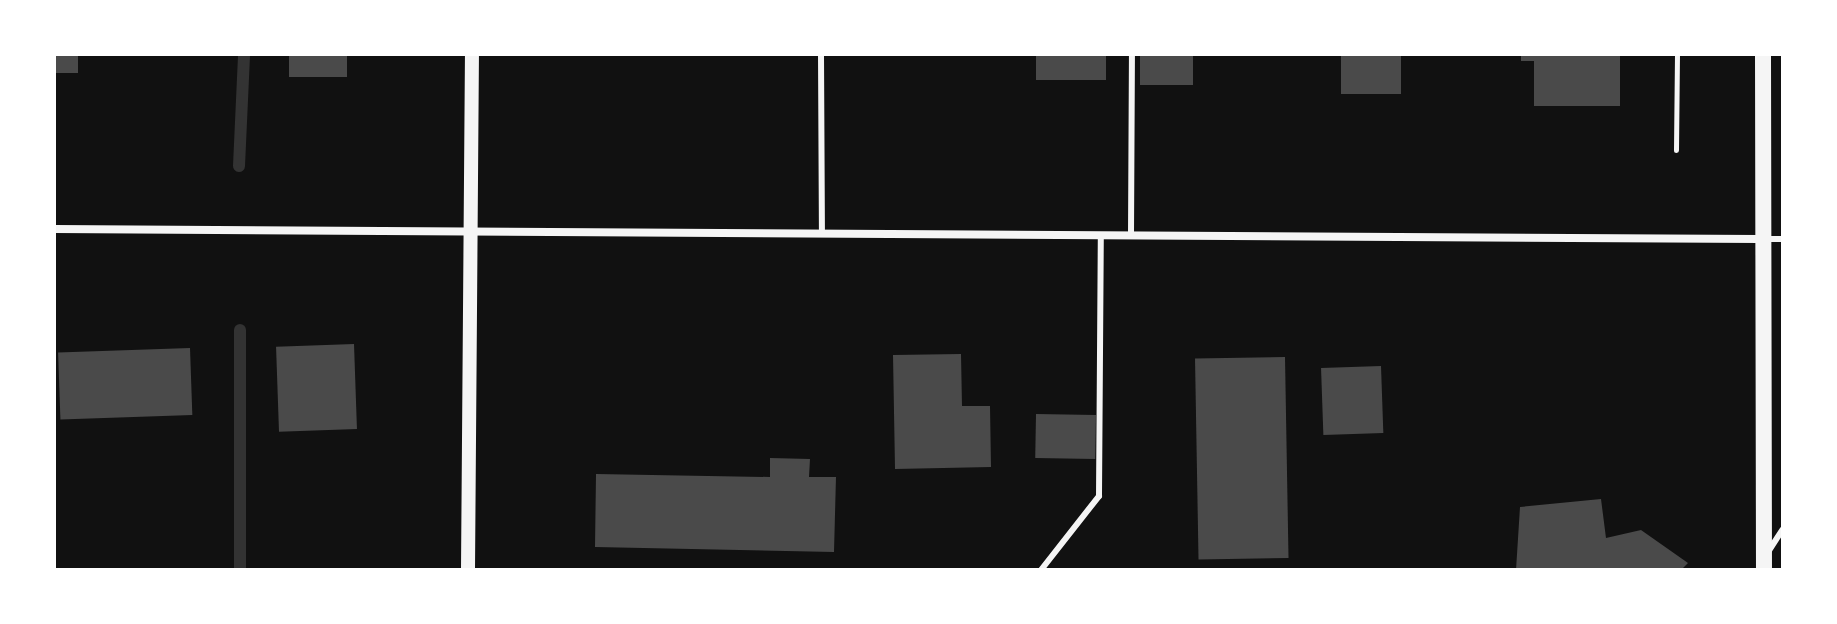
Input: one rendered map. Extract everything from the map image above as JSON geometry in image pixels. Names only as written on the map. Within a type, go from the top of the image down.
[{"type":"main road","points":[[1763,54],[1760,239],[1764,564]]},
{"type":"street","points":[[468,570],[472,54]]},
{"type":"street","points":[[54,229],[1760,239]]},
{"type":"lane","points":[[821,54],[822,233]]},
{"type":"lane","points":[[1131,235],[1132,54]]},
{"type":"lane","points":[[1041,570],[1099,496],[1101,235]]},
{"type":"lane","points":[[1760,239],[1783,239]]},
{"type":"lane","points":[[1764,564],[1783,529]]},
{"type":"path","points":[[1676,150],[1677,54]]},
{"type":"building","points":[[54,54],[78,54],[78,73],[54,73]]},
{"type":"building","points":[[289,54],[347,54],[347,77],[289,77]]},
{"type":"building","points":[[1036,54],[1106,54],[1106,80],[1036,80]]},
{"type":"building","points":[[1140,54],[1193,54],[1193,85],[1140,85]]},
{"type":"building","points":[[1341,54],[1401,54],[1401,94],[1341,94]]},
{"type":"building","points":[[1521,54],[1620,54],[1620,106],[1534,106],[1534,61],[1521,61]]},
{"type":"building","points":[[354,344],[357,429],[279,432],[276,347]]},
{"type":"building","points":[[190,348],[192,415],[60,420],[58,353]]},
{"type":"building","points":[[961,354],[962,406],[990,406],[991,467],[895,469],[893,355]]},
{"type":"building","points":[[1285,357],[1289,558],[1199,560],[1195,359]]},
{"type":"building","points":[[1381,366],[1383,433],[1323,435],[1321,368]]},
{"type":"building","points":[[1036,414],[1096,415],[1095,459],[1035,458]]},
{"type":"building","points":[[770,458],[810,459],[809,477],[836,477],[834,552],[595,547],[596,474],[770,477]]},
{"type":"building","points":[[1601,499],[1606,538],[1641,530],[1688,563],[1681,570],[1516,570],[1520,507]]},
{"type":"waterway","points":[[239,166],[244,54]]},
{"type":"waterway","points":[[240,330],[240,570]]}]
